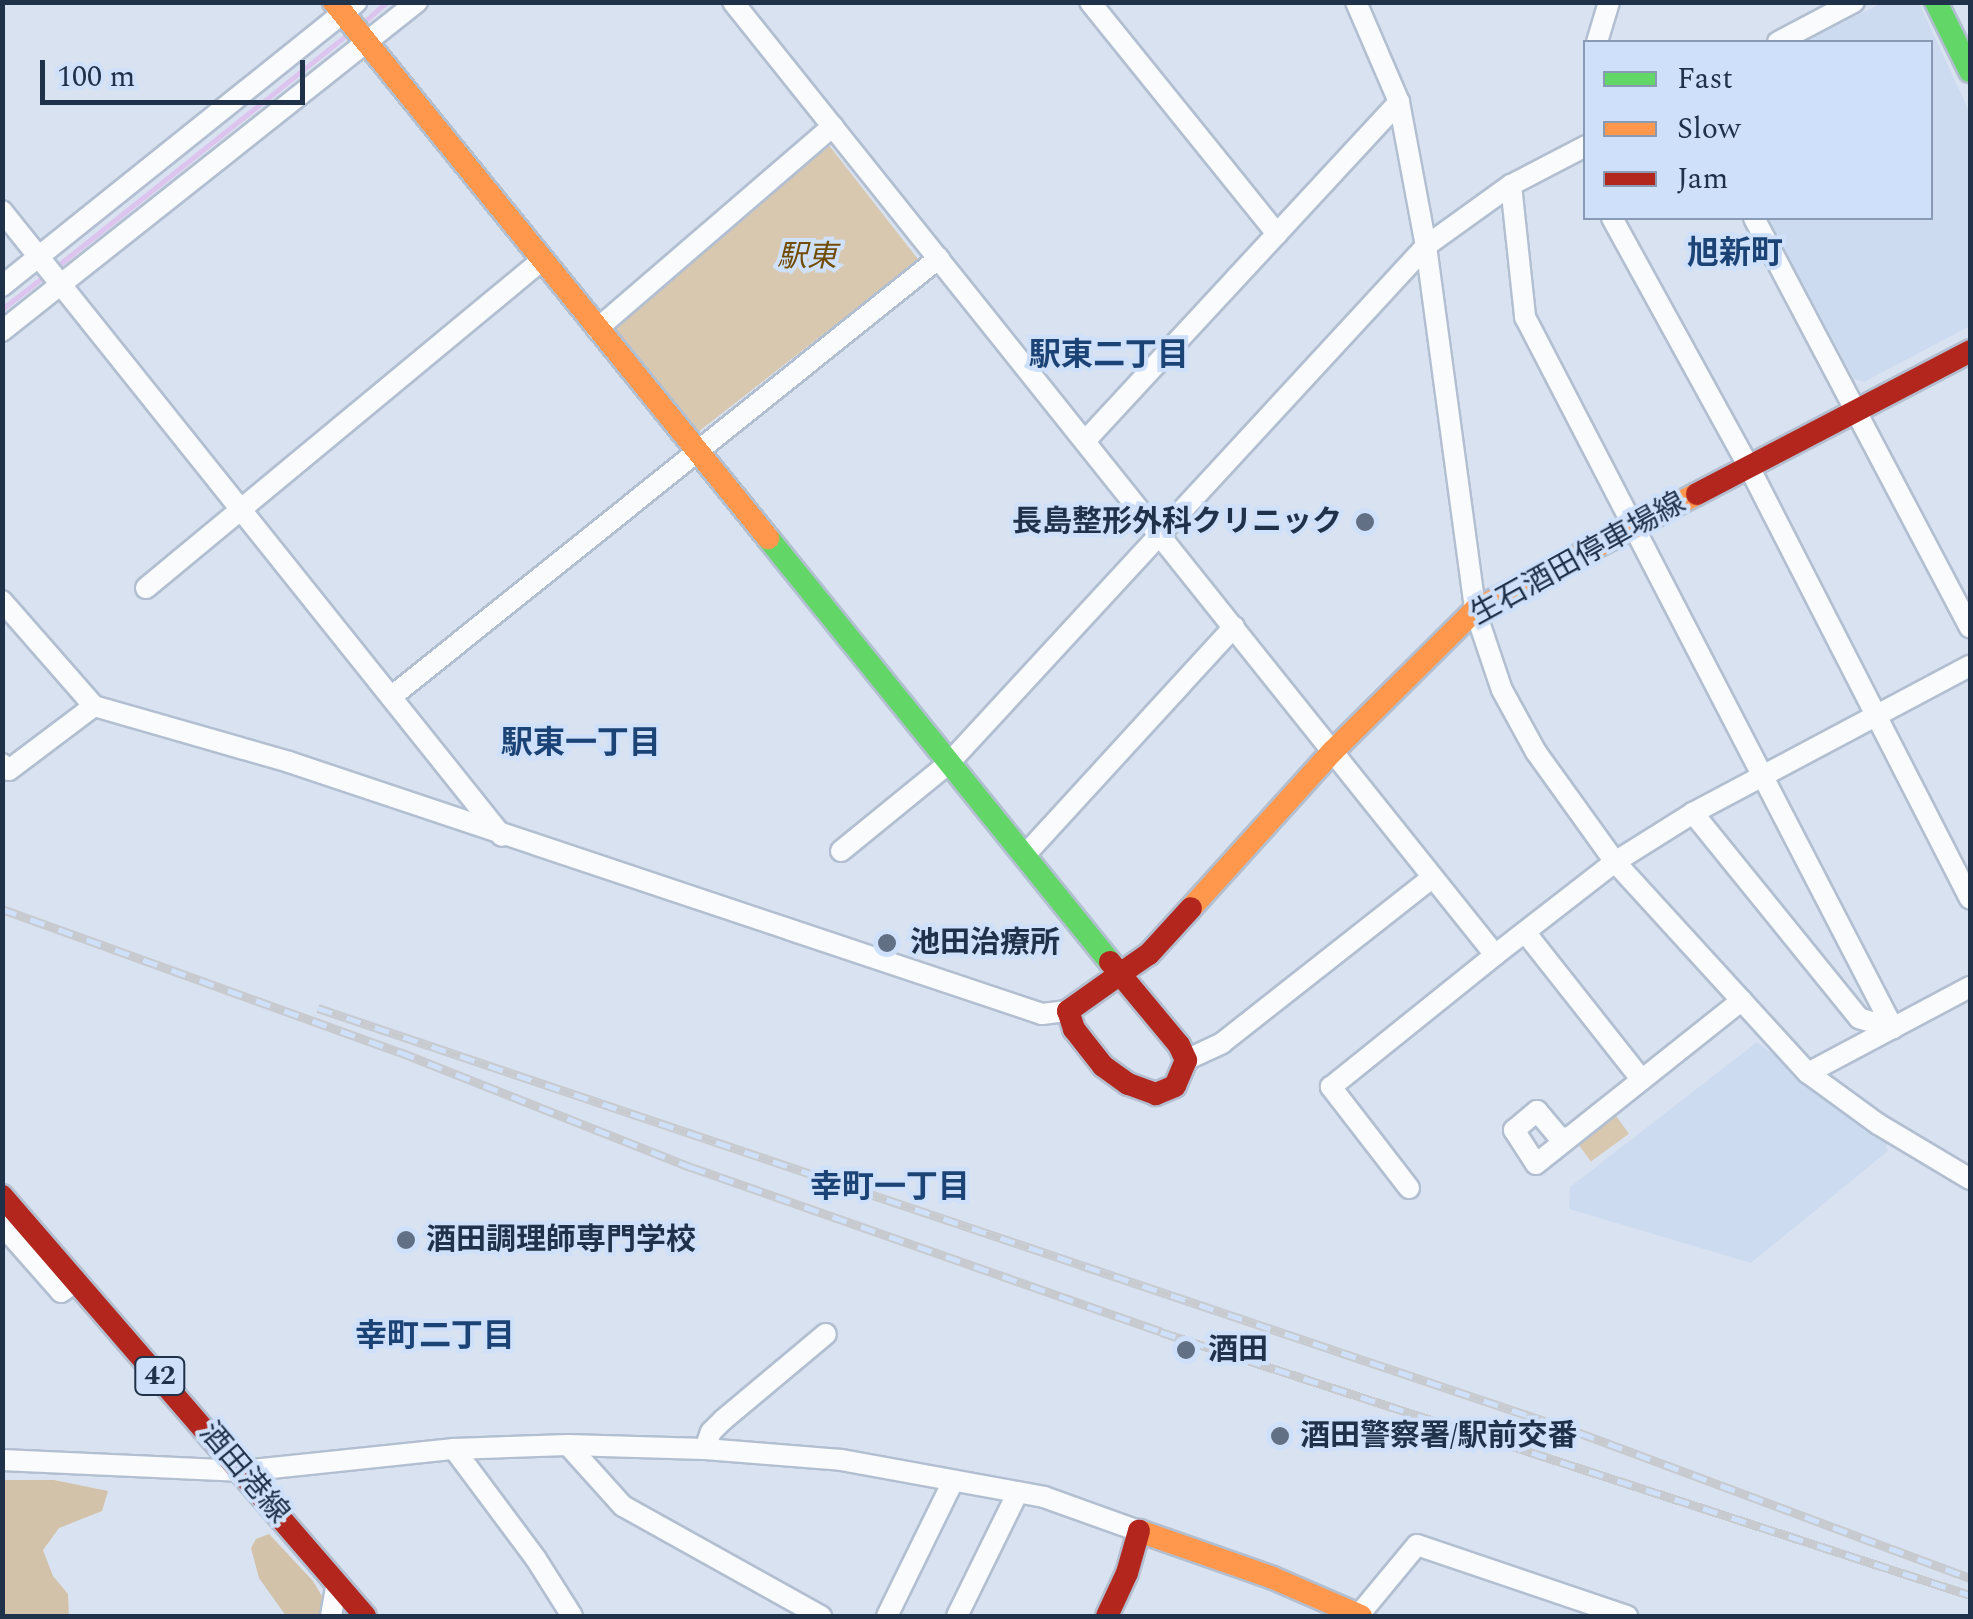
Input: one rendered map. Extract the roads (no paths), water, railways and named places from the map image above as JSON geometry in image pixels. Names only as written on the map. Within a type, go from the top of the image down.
[{"type":"main road","points":[[1936,2],[1970,72]]},
{"type":"main road","points":[[344,6],[366,43],[1120,974],[1186,1060],[1175,1086],[1156,1094],[1128,1084],[1104,1066],[1074,1029],[1068,1011]]},
{"type":"main road","name":"生石酒田停車場線","points":[[1068,1011],[1150,954],[1333,752],[1475,610],[1855,408],[1970,353]]},
{"type":"main road","name":"酒田港線","points":[[2,1196],[365,1616]]},
{"type":"main road","points":[[1107,1616],[1127,1574],[1139,1531],[1273,1578],[1359,1616]]},
{"type":"street","points":[[2,331],[418,2]]},
{"type":"street","points":[[733,2],[1495,955]]},
{"type":"street","points":[[1090,2],[1277,234]]},
{"type":"street","points":[[1356,2],[1399,102],[1426,246],[1475,610],[1502,690],[1536,752],[1615,862],[1808,1073],[1892,1133],[1970,1179]]},
{"type":"street","points":[[1598,40],[1608,2]]},
{"type":"street","points":[[1782,40],[1854,2]]},
{"type":"street","points":[[2,286],[344,6]]},
{"type":"street","points":[[1086,440],[1399,102]]},
{"type":"street","points":[[598,329],[833,126]]},
{"type":"street","points":[[841,851],[949,762],[1426,246],[1512,185],[1583,148]]},
{"type":"street","points":[[1512,185],[1526,317],[1893,1028]]},
{"type":"street","points":[[2,211],[503,837]]},
{"type":"street","points":[[1613,220],[1748,466],[1970,898]]},
{"type":"street","points":[[1755,220],[1970,628]]},
{"type":"street","points":[[391,696],[940,258]]},
{"type":"street","points":[[146,588],[542,260]]},
{"type":"street","points":[[2,601],[94,706],[289,762],[503,837],[1042,1014],[1068,1011]]},
{"type":"street","points":[[1024,856],[1234,627]]},
{"type":"street","points":[[1409,1188],[1331,1087],[1615,862],[1693,813],[1970,666]]},
{"type":"street","points":[[2,764],[9,770],[94,706]]},
{"type":"street","points":[[1693,813],[1860,1018],[1893,1028]]},
{"type":"street","points":[[1186,1060],[1222,1043],[1432,878]]},
{"type":"street","points":[[1525,932],[1641,1079]]},
{"type":"street","points":[[1808,1073],[1970,987]]},
{"type":"street","points":[[1568,1138],[1742,1000]]},
{"type":"street","points":[[2,1224],[61,1292],[77,1281]]},
{"type":"street","points":[[705,1449],[711,1432],[722,1420],[826,1334]]},
{"type":"street","points":[[2,1460],[243,1471],[454,1449],[568,1444],[705,1449],[828,1458],[1018,1492],[1044,1497],[1139,1531]]},
{"type":"street","points":[[568,1444],[623,1506],[821,1616]]},
{"type":"street","points":[[454,1449],[572,1616]]},
{"type":"street","points":[[887,1616],[952,1480]]},
{"type":"street","points":[[958,1616],[1018,1492]]},
{"type":"street","points":[[1359,1616],[1417,1545],[1627,1616]]},
{"type":"street","points":[[331,1616],[337,1584]]},
{"type":"waterway","points":[[365,21],[387,2]]},
{"type":"waterway","points":[[56,267],[348,34]]},
{"type":"waterway","points":[[2,309],[47,274]]},
{"type":"railway","points":[[2,909],[400,1052],[691,1167],[1161,1332],[1970,1595]]},
{"type":"railway","points":[[318,1008],[1580,1433],[1970,1578]]},
{"type":"place","name":"長島整形外科クリニック","points":[[1365,522]]},
{"type":"place","name":"池田治療所","points":[[887,943]]},
{"type":"place","name":"酒田調理師専門学校","points":[[406,1240]]},
{"type":"place","name":"酒田","points":[[1186,1350]]},
{"type":"place","name":"酒田警察署/駅前交番","points":[[1280,1436]]},
{"type":"district","name":"旭新町","points":[[1735,254]]},
{"type":"district","name":"駅東二丁目","points":[[1109,356]]},
{"type":"district","name":"駅東一丁目","points":[[581,744]]},
{"type":"district","name":"幸町一丁目","points":[[890,1188]]},
{"type":"district","name":"幸町二丁目","points":[[435,1337]]},
{"type":"park label","name":"駅東","points":[[807,257]]}]
